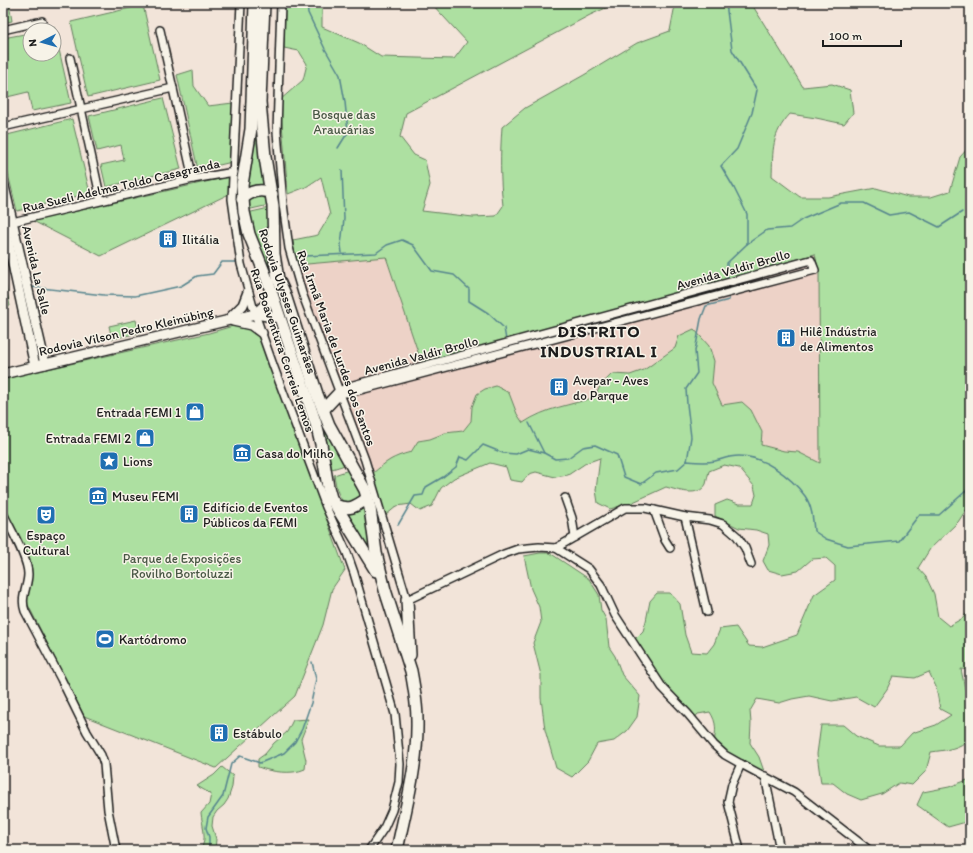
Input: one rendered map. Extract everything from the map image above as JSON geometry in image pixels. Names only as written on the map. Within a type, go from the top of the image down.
[{"type":"highway","name":"Rodovia Ulysses Guimarães","points":[[255,3],[251,129],[242,185],[242,199],[249,234],[267,279],[316,424],[331,498],[334,505],[370,559],[385,590]]},
{"type":"highway","name":"Rodovia Ulysses Guimarães","points":[[264,3],[260,102],[265,157],[272,194],[274,254],[278,278],[329,425],[361,480],[368,498],[376,553],[385,590],[411,671],[417,720],[416,744],[411,784],[397,850]]},
{"type":"highway","points":[[242,199],[249,194],[258,191],[272,194]]},
{"type":"highway","points":[[317,394],[339,394]]},
{"type":"highway","points":[[324,410],[339,394]]},
{"type":"highway","points":[[334,505],[349,508],[368,498]]},
{"type":"highway","points":[[407,600],[411,671]]},
{"type":"main road","name":"Avenida La Salle","points":[[3,182],[7,221],[35,366]]},
{"type":"main road","name":"Avenida La Salle","points":[[7,221],[45,364]]},
{"type":"main road","points":[[228,320],[243,305],[248,292]]},
{"type":"main road","points":[[255,314],[273,297]]},
{"type":"main road","name":"Rodovia Vilson Pedro Kleinübing","points":[[3,374],[255,314],[280,318]]},
{"type":"main road","points":[[228,320],[251,325],[262,333]]},
{"type":"street","name":"Rua Boaventura Correia Lemos","points":[[241,3],[232,199],[241,264],[255,314],[326,507],[347,553],[395,714],[400,764],[399,782],[392,810],[384,828],[369,850]]},
{"type":"street","name":"Rua Irmã Maria de Lurdes dos Santos","points":[[281,3],[277,132],[283,204],[289,248],[302,293],[364,460],[407,600]]},
{"type":"street","points":[[3,30],[42,21]]},
{"type":"street","points":[[160,30],[193,179]]},
{"type":"street","points":[[70,58],[101,200]]},
{"type":"street","points":[[3,127],[173,88]]},
{"type":"street","name":"Rua Sueli Adelma Toldo Casagranda","points":[[7,221],[193,179],[234,172]]},
{"type":"street","name":"Avenida Valdir Brollo","points":[[811,260],[814,270],[349,393],[339,394],[346,387],[811,260]]},
{"type":"street","points":[[565,498],[572,518],[575,537]]},
{"type":"street","points":[[556,548],[625,508],[645,508],[685,517],[710,520],[723,524],[737,536],[745,548],[751,564]]},
{"type":"street","points":[[654,510],[665,540],[670,548]]},
{"type":"street","points":[[3,513],[26,561],[28,573],[23,599],[25,610],[61,679],[86,732],[101,755],[104,764],[108,810],[116,850]]},
{"type":"street","points":[[685,517],[708,612]]},
{"type":"street","points":[[407,600],[504,554],[518,549],[539,547],[556,548],[589,569],[601,585],[615,615],[662,687],[688,714],[714,745],[725,755],[794,792],[869,850]]},
{"type":"street","points":[[740,850],[728,802],[728,796],[741,764]]},
{"type":"street","points":[[765,776],[780,850]]},
{"type":"shaded area","points":[[815,254],[819,273],[820,463],[798,452],[784,451],[761,445],[762,432],[742,402],[722,405],[712,383],[714,361],[675,348],[644,370],[630,375],[612,374],[600,386],[595,397],[535,415],[523,423],[517,414],[509,393],[485,389],[477,394],[472,407],[471,421],[463,431],[445,433],[430,439],[420,440],[411,452],[396,456],[372,474],[296,265],[386,257],[422,364]]},
{"type":"green space","points":[[3,3],[9,3],[12,21],[3,23]]},
{"type":"green space","name":"Bosque das Araucárias","points":[[285,3],[322,3],[322,27],[359,43],[381,57],[454,59],[467,42],[431,3],[617,3],[590,15],[406,113],[400,137],[414,155],[425,160],[430,185],[422,211],[473,217],[496,216],[503,206],[501,186],[502,127],[525,108],[637,43],[670,31],[674,10],[678,3],[751,3],[803,87],[832,84],[850,90],[853,113],[844,124],[790,114],[779,129],[774,143],[772,176],[800,197],[828,197],[876,188],[908,197],[931,197],[950,191],[960,157],[970,146],[970,504],[958,522],[930,549],[918,568],[926,577],[934,594],[938,617],[949,626],[963,618],[970,609],[970,670],[961,669],[965,689],[970,700],[970,738],[966,742],[957,747],[931,752],[926,771],[912,785],[899,783],[882,794],[861,800],[847,794],[833,783],[821,783],[817,754],[821,725],[843,725],[856,736],[879,746],[900,746],[912,733],[936,725],[951,715],[940,709],[936,687],[929,672],[915,678],[893,676],[887,689],[874,707],[856,697],[832,701],[809,696],[779,703],[757,699],[750,711],[750,743],[759,757],[766,777],[736,765],[714,743],[715,727],[714,720],[710,712],[698,714],[692,721],[632,642],[643,631],[650,601],[657,593],[670,593],[680,604],[685,635],[691,652],[707,653],[714,644],[720,629],[736,627],[749,646],[762,647],[797,635],[814,595],[835,580],[835,566],[826,558],[812,559],[798,571],[782,574],[768,570],[763,561],[769,545],[768,534],[756,530],[739,528],[715,516],[715,505],[727,500],[739,504],[753,504],[756,495],[754,486],[739,468],[724,465],[709,471],[706,484],[698,491],[688,492],[666,487],[631,503],[610,509],[598,503],[596,490],[600,458],[586,463],[568,475],[555,477],[536,472],[529,474],[522,482],[510,480],[506,467],[490,463],[454,478],[441,488],[432,506],[420,511],[411,504],[397,506],[386,515],[372,474],[390,460],[411,452],[418,441],[430,439],[445,433],[463,431],[471,421],[472,407],[477,394],[485,389],[496,386],[509,393],[517,414],[523,423],[549,410],[595,397],[600,386],[612,374],[630,375],[644,370],[675,348],[679,336],[694,329],[709,346],[714,361],[712,383],[722,405],[742,402],[751,410],[762,432],[761,445],[784,451],[798,452],[820,463],[819,273],[815,254],[422,364],[386,257],[296,265],[293,240],[318,235],[330,215],[321,177],[306,187],[288,194],[280,100],[303,80],[307,64],[299,51],[284,48]]},
{"type":"green space","points":[[143,5],[160,80],[88,97],[71,22]]},
{"type":"green space","points":[[22,34],[22,62],[62,62],[71,103],[32,111],[28,92],[3,98],[3,56],[7,55],[3,38]]},
{"type":"green space","points":[[193,70],[194,86],[208,106],[233,103],[232,162],[198,170],[177,75]]},
{"type":"green space","points":[[163,98],[181,169],[106,187],[101,165],[124,160],[121,145],[97,151],[89,116]]},
{"type":"green space","points":[[72,119],[90,193],[17,211],[3,153],[3,136]]},
{"type":"green space","points":[[258,125],[265,185],[255,185],[247,190]]},
{"type":"green space","points":[[232,176],[229,194],[101,256],[33,221]]},
{"type":"green space","points":[[251,196],[265,196],[269,205],[247,210],[247,202]]},
{"type":"green space","points":[[269,208],[268,235],[273,279],[260,250],[247,213]]},
{"type":"green space","points":[[3,274],[10,306],[3,307]]},
{"type":"green space","points":[[136,320],[139,333],[112,339],[109,326]]},
{"type":"green space","name":"Parque de Exposições Rovilho Bortoluzzi","points":[[233,326],[247,327],[258,335],[275,377],[345,570],[332,589],[323,625],[295,696],[216,768],[84,716],[25,599],[31,571],[30,560],[3,504],[3,379],[209,333]]},
{"type":"green space","points":[[323,426],[331,436],[349,462],[332,469]]},
{"type":"green space","points":[[352,469],[362,493],[360,498],[346,504],[339,495],[334,475]]},
{"type":"green space","points":[[366,506],[376,562],[345,510],[354,513]]},
{"type":"green space","points":[[550,553],[589,579],[599,595],[601,610],[606,619],[609,647],[615,656],[622,675],[640,696],[637,717],[627,731],[614,741],[597,744],[588,761],[572,777],[556,768],[545,730],[541,698],[541,675],[533,643],[541,622],[539,607],[531,589],[524,556]]},
{"type":"green space","points":[[309,719],[301,739],[306,760],[305,769],[294,772],[282,772],[258,767],[258,759],[287,732],[293,720]]},
{"type":"green space","points":[[222,767],[233,776],[232,787],[228,799],[213,817],[212,826],[216,839],[215,850],[200,850],[204,842],[201,813],[209,804],[211,794],[197,786],[214,775]]},
{"type":"green space","points":[[970,779],[970,822],[948,827],[917,805],[923,792],[949,787]]},
{"type":"waterway","points":[[307,3],[308,13],[325,49],[340,75],[348,132],[338,148]]},
{"type":"waterway","points":[[726,3],[732,50],[757,90],[752,113],[737,149],[721,166],[747,214],[747,244],[727,263],[727,280]]},
{"type":"waterway","points":[[342,170],[344,219],[341,245],[342,253]]},
{"type":"waterway","points":[[747,244],[767,230],[790,228],[803,219],[841,203],[864,203],[889,215],[909,212],[939,227],[962,212]]},
{"type":"waterway","points":[[304,256],[376,253],[387,245],[402,240],[413,245],[432,271],[454,275],[469,289],[469,301],[488,313],[504,328],[506,340]]},
{"type":"waterway","points":[[32,287],[104,295],[135,296],[181,286],[197,276],[213,274],[222,262],[237,262]]},
{"type":"waterway","points":[[687,461],[691,437],[686,389],[697,373],[695,351],[701,319],[706,306],[729,300],[729,295]]},
{"type":"waterway","points":[[529,423],[544,453]]},
{"type":"waterway","points":[[398,525],[415,496],[423,495],[426,487],[456,467],[460,457],[468,460],[483,445],[503,453],[516,454],[528,449],[544,453],[555,459],[568,458],[583,447],[595,445],[617,455],[624,477],[641,484],[656,473],[678,469],[687,461],[708,462],[732,456],[748,457],[776,469],[785,475],[799,489],[805,496],[811,508],[814,531],[826,539],[848,546],[899,541],[919,515],[939,515],[967,490],[970,484]]},
{"type":"waterway","points":[[209,850],[209,837],[206,828],[208,817],[223,796],[231,764],[240,756],[260,763],[284,753],[295,742],[302,729],[311,703],[316,679],[312,662]]},
{"type":"place","name":"Ilitália","points":[[168,239]]},
{"type":"place","name":"Hilê Indústria de Alimentos","points":[[786,338]]},
{"type":"place","name":"Avepar - Aves do Parque","points":[[559,387]]},
{"type":"place","name":"Entrada FEMI 1","points":[[195,412]]},
{"type":"place","name":"Entrada FEMI 2","points":[[145,438]]},
{"type":"place","name":"Casa do Milho","points":[[242,453]]},
{"type":"place","name":"Lions","points":[[109,461]]},
{"type":"place","name":"Museu FEMI","points":[[98,496]]},
{"type":"place","name":"Edifício de Eventos Públicos da FEMI","points":[[189,514]]},
{"type":"place","name":"Espaço Cultural","points":[[46,515]]},
{"type":"place","name":"Kartódromo","points":[[105,639]]},
{"type":"place","name":"Estábulo","points":[[219,733]]},
{"type":"district","name":"DISTRITO INDUSTRIAL I","points":[[599,341]]}]
